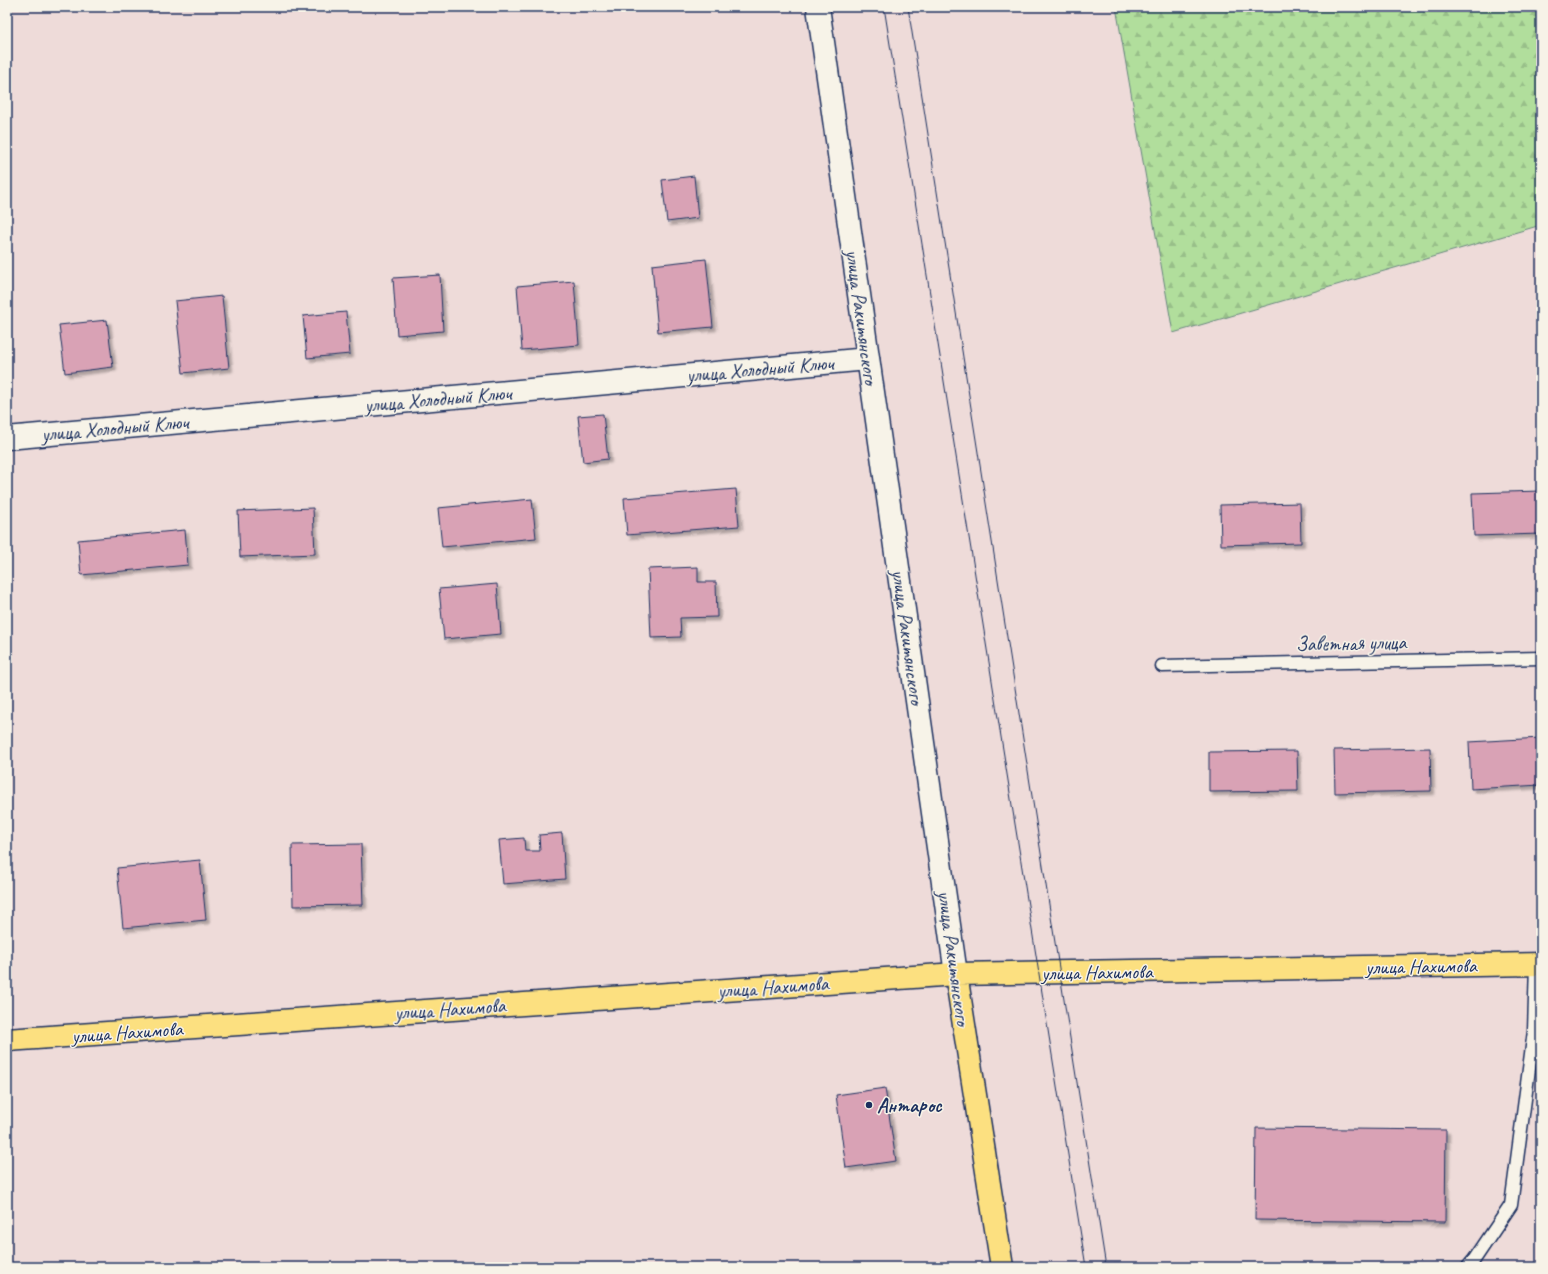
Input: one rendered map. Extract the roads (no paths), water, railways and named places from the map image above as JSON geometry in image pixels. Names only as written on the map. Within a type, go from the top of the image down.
[{"type":"main road","name":"улица Ракитянского","points":[[818,7],[956,974],[1002,1267]]},
{"type":"main road","name":"улица Холодный Ключ","points":[[7,438],[868,360]]},
{"type":"main road","name":"улица Нахимова","points":[[7,1040],[956,974],[1538,964]]},
{"type":"lane","name":"Заветная улица","points":[[1162,666],[1541,658]]},
{"type":"lane","points":[[1468,1267],[1511,1205],[1534,1031],[1538,964]]},
{"type":"tram line","points":[[884,7],[1086,1267]]},
{"type":"tram line","points":[[908,7],[1106,1267]]},
{"type":"place","name":"Антарос","points":[[869,1105]]}]
